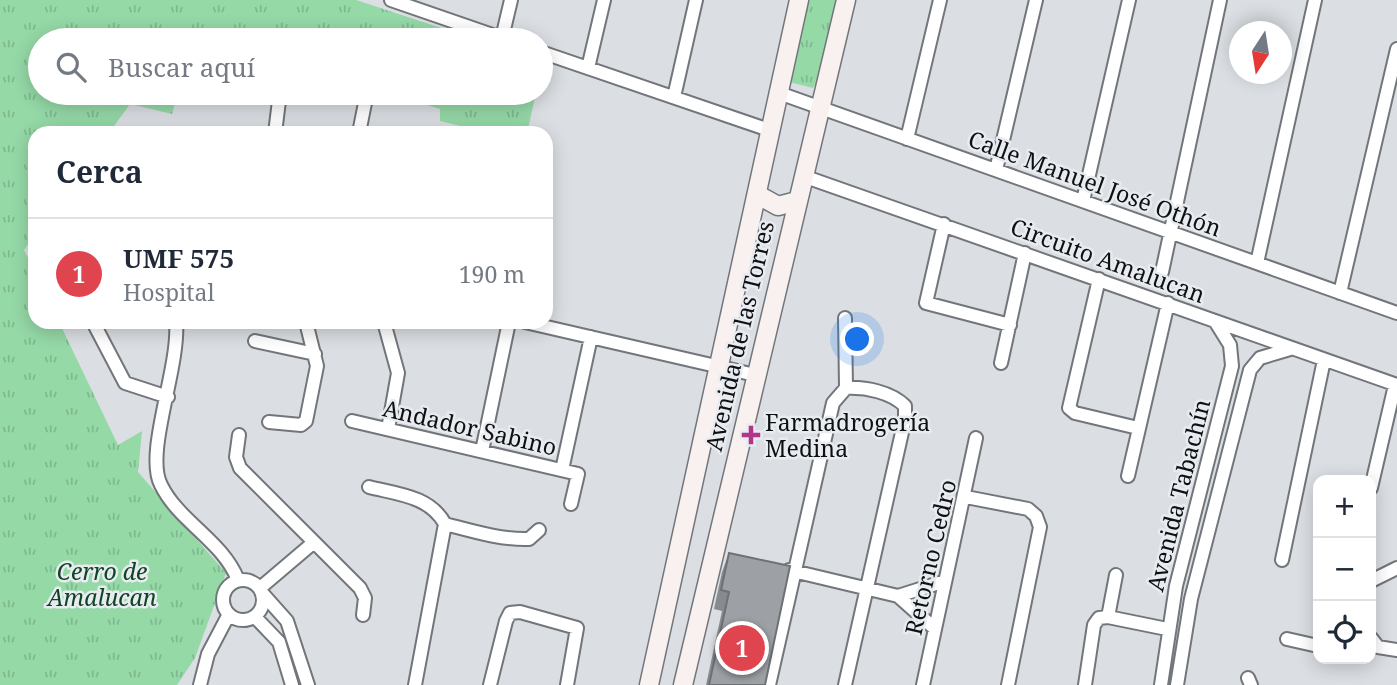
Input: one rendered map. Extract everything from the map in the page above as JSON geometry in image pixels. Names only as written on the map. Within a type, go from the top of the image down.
[{"type":"street","points":[[391,0],[418,5],[477,28]]},
{"type":"street","points":[[507,28],[511,0]]},
{"type":"street","points":[[588,68],[604,0]]},
{"type":"street","points":[[674,97],[696,0]]},
{"type":"street","name":"Avenida de las Torres","points":[[649,685],[799,0]]},
{"type":"street","name":"Avenida de las Torres","points":[[682,685],[720,555],[755,375],[846,0]]},
{"type":"street","points":[[907,139],[940,0]]},
{"type":"street","points":[[996,170],[1036,0]]},
{"type":"street","points":[[1083,201],[1129,0]]},
{"type":"street","points":[[1162,272],[1220,0]]},
{"type":"street","points":[[1257,263],[1315,0]]},
{"type":"street","points":[[1340,293],[1397,49]]},
{"type":"street","points":[[553,56],[772,131]]},
{"type":"street","name":"Calle Manuel José Othón","points":[[779,93],[1397,313]]},
{"type":"street","points":[[276,126],[278,105]]},
{"type":"street","points":[[360,126],[365,105]]},
{"type":"street","name":"Circuito Amalucan","points":[[803,176],[1396,385]]},
{"type":"street","points":[[758,195],[778,206],[797,201]]},
{"type":"street","points":[[944,224],[926,303],[1010,325]]},
{"type":"street","points":[[1001,363],[1026,253]]},
{"type":"street","points":[[1099,279],[1069,408],[1075,413],[1138,428]]},
{"type":"street","points":[[1128,476],[1168,303]]},
{"type":"street","points":[[769,685],[834,403],[846,388],[843,354],[845,318]]},
{"type":"street","points":[[1214,320],[1230,345],[1232,366],[1250,370],[1260,358],[1292,349]]},
{"type":"street","points":[[553,328],[755,375]]},
{"type":"street","points":[[97,329],[125,383],[168,397]]},
{"type":"street","points":[[176,329],[177,355],[156,456],[156,471],[169,498],[227,556],[239,580]]},
{"type":"street","points":[[269,422],[302,425],[306,421],[317,366],[308,329]]},
{"type":"street","points":[[386,329],[398,373],[388,429]]},
{"type":"street","points":[[482,451],[508,329]]},
{"type":"street","points":[[562,470],[591,337]]},
{"type":"street","points":[[254,341],[315,354]]},
{"type":"street","points":[[1282,561],[1324,360]]},
{"type":"street","name":"Avenida Tabachín","points":[[1161,685],[1167,629],[1232,366]]},
{"type":"street","name":"Avenida Tabachín","points":[[1177,685],[1191,599],[1250,370]]},
{"type":"street","points":[[1374,475],[1396,385]]},
{"type":"street","points":[[845,685],[905,419],[905,406],[896,397],[858,388],[846,388]]},
{"type":"street","name":"Andador Sabino","points":[[352,421],[578,474],[571,504]]},
{"type":"street","points":[[239,435],[236,457],[240,468],[363,593],[363,615]]},
{"type":"street","name":"Retorno Cedro","points":[[923,685],[966,497],[976,438]]},
{"type":"street","points":[[369,487],[424,501],[438,511],[445,524],[415,685]]},
{"type":"street","points":[[966,497],[1028,509],[1036,516],[1040,527],[1008,685]]},
{"type":"street","points":[[445,524],[515,540],[529,540],[539,530]]},
{"type":"street","points":[[262,591],[313,543]]},
{"type":"street","points":[[1376,578],[1397,568]]},
{"type":"street","points":[[781,569],[898,596],[934,628]]},
{"type":"street","points":[[1108,617],[1116,575]]},
{"type":"street","points":[[262,591],[263,607],[255,617],[237,619],[229,614],[223,598],[231,583],[239,580],[254,582],[262,591],[287,621],[308,685]]},
{"type":"street","points":[[898,596],[945,581]]},
{"type":"street","points":[[490,685],[510,613],[557,621],[577,628],[567,685]]},
{"type":"street","points":[[200,685],[208,654],[229,614]]},
{"type":"street","points":[[255,617],[279,642],[292,685]]},
{"type":"street","points":[[1085,685],[1094,625],[1099,618],[1108,617],[1167,629]]},
{"type":"street","points":[[1287,639],[1313,645]]},
{"type":"street","points":[[1376,645],[1397,650]]},
{"type":"green space","name":"Cerro de Amalucan","points":[[0,0],[356,0],[441,28],[28,28],[28,105],[129,105],[114,126],[28,126],[28,245],[24,250],[28,258],[28,329],[62,329],[118,445],[142,431],[138,472],[226,573],[195,658],[177,685],[0,685]]},
{"type":"green space","points":[[805,0],[840,0],[826,63],[813,88],[789,82]]},
{"type":"green space","name":"Cerro de Amalucan","points":[[134,105],[175,105],[172,114]]},
{"type":"green space","points":[[427,105],[533,105],[529,126],[461,126],[440,121],[440,109]]},
{"type":"building","points":[[729,553],[790,566],[765,685],[709,685],[729,592],[721,590]]},
{"type":"place","name":"Farmadrogería Medina","points":[[751,435]]},
{"type":"place","name":"UMF 575","points":[[742,648]]}]
